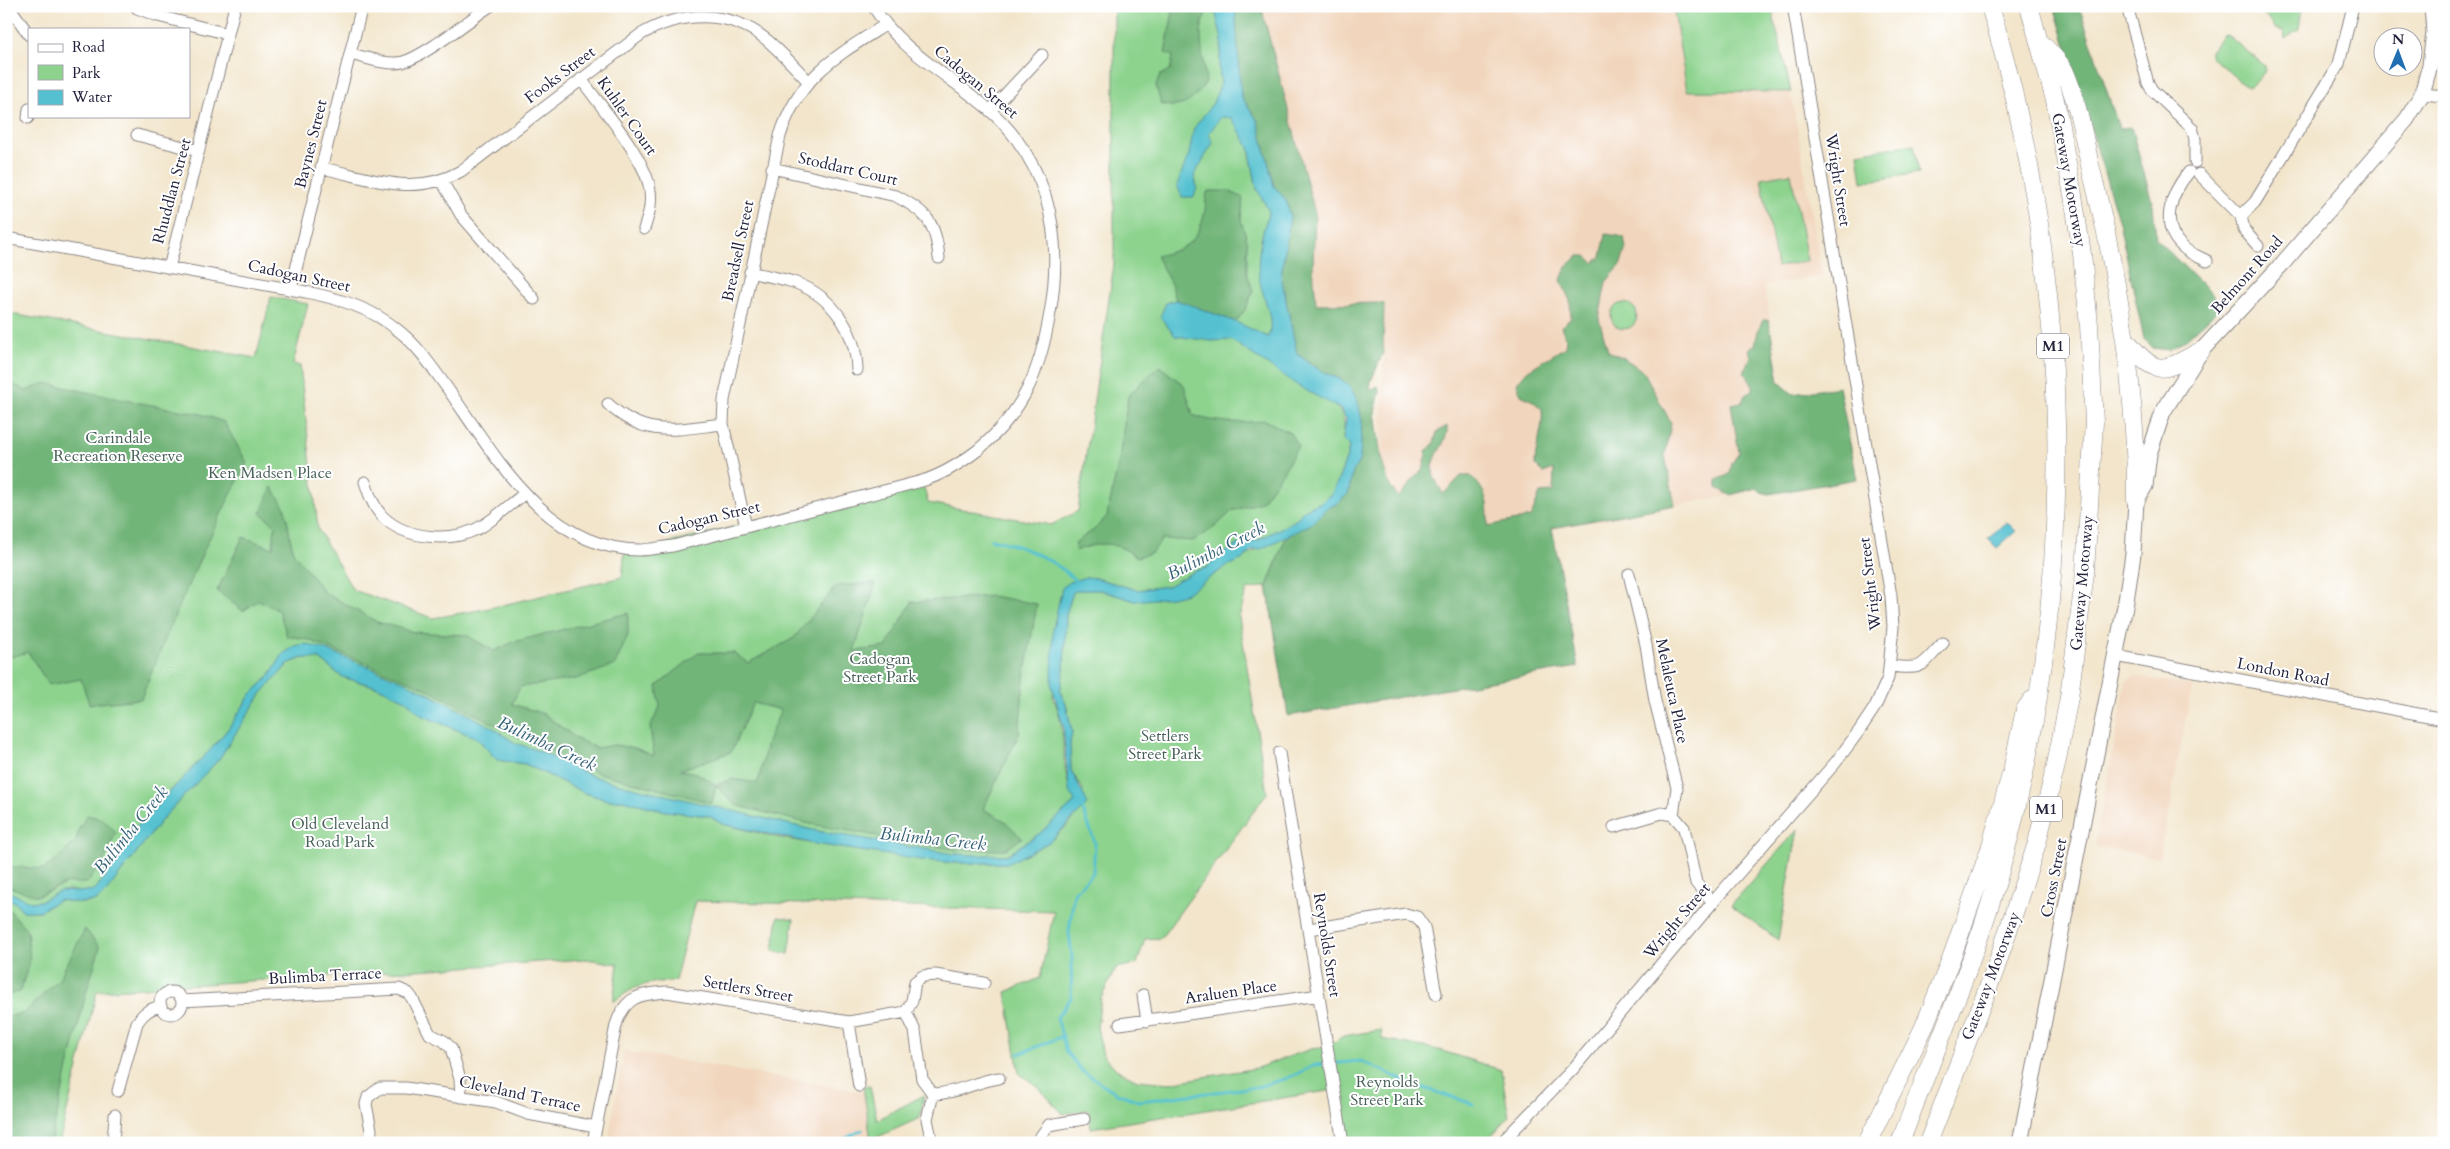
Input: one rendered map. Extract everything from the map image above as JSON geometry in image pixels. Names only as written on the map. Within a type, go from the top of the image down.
[{"type":"highway","name":"Gateway Motorway","points":[[1900,1143],[1992,899],[2031,747],[2049,604],[2057,488],[2052,339],[2035,196],[2015,96],[1990,6]]},
{"type":"highway","name":"Gateway Motorway","points":[[1928,1143],[1995,970],[2037,843],[2065,722],[2085,581],[2094,422],[2089,325],[2082,254],[2072,186],[2055,100],[2029,6]]},
{"type":"highway","points":[[2039,40],[2063,69],[2076,106],[2103,220],[2126,340],[2135,437],[2136,501]]},
{"type":"highway","points":[[2126,340],[2144,362],[2156,367],[2172,367],[2201,352]]},
{"type":"highway","points":[[1867,1143],[1924,1027],[1951,959],[1998,822],[2025,710],[2037,691]]},
{"type":"main road","name":"Belmont Road","points":[[2136,501],[2144,486],[2149,454],[2163,412],[2201,352],[2283,263],[2394,135],[2422,94],[2430,65],[2439,43],[2432,6]]},
{"type":"main road","name":"Cross Street","points":[[2020,1143],[2116,656],[2133,554],[2136,501]]},
{"type":"street","points":[[9,6],[28,34]]},
{"type":"street","name":"Rhuddlan Street","points":[[169,268],[235,6]]},
{"type":"street","name":"Baynes Street","points":[[292,289],[362,6]]},
{"type":"street","points":[[350,54],[390,63],[403,62],[418,55],[490,6]]},
{"type":"street","name":"Cadogan Street","points":[[6,238],[292,289],[342,300],[368,311],[399,330],[422,354],[524,494],[547,515],[572,532],[604,544],[640,550],[673,546],[922,481],[949,470],[990,439],[1010,419],[1024,398],[1042,357],[1050,314],[1056,251],[1053,224],[1039,177],[1028,156],[1004,123],[902,43],[885,25],[874,6]]},
{"type":"street","name":"Wright Street","points":[[1501,1143],[1573,1069],[1713,902],[1836,762],[1875,707],[1888,678],[1894,627],[1891,596],[1793,6]]},
{"type":"street","points":[[2127,6],[2148,83],[2152,90],[2192,128],[2195,139],[2194,170],[2176,188],[2172,196],[2169,222],[2177,242],[2185,250],[2207,261]]},
{"type":"street","points":[[2241,216],[2255,202],[2340,64],[2353,6]]},
{"type":"street","points":[[137,8],[158,16],[228,34]]},
{"type":"street","name":"Fooks Street","points":[[322,168],[397,184],[421,185],[442,181],[461,171],[640,35],[681,12],[720,18],[752,30],[767,40],[808,81]]},
{"type":"street","name":"Breadsell Street","points":[[746,527],[723,424],[727,380],[772,168],[786,114],[808,81],[841,54],[885,25]]},
{"type":"street","points":[[990,111],[1042,55]]},
{"type":"street","name":"Kuhler Court","points":[[581,79],[639,160],[647,176],[650,192],[650,211],[644,229]]},
{"type":"street","points":[[2422,94],[2444,96]]},
{"type":"street","points":[[137,135],[200,151]]},
{"type":"street","name":"Stoddart Court","points":[[772,168],[896,196],[913,205],[925,214],[934,228],[938,258]]},
{"type":"street","points":[[2194,170],[2241,216],[2244,230],[2258,246]]},
{"type":"street","points":[[442,181],[461,215],[534,300]]},
{"type":"street","points":[[750,272],[795,282],[810,289],[825,300],[837,312],[849,330],[856,353],[857,370]]},
{"type":"street","points":[[608,404],[622,417],[639,426],[654,430],[723,424]]},
{"type":"street","points":[[365,482],[372,502],[383,517],[398,528],[432,536],[451,537],[484,526],[524,494]]},
{"type":"street","name":"Melaleuca Place","points":[[1629,574],[1646,645],[1655,700],[1677,788],[1673,815]]},
{"type":"street","points":[[1890,666],[1914,669],[1922,666],[1942,643]]},
{"type":"street","name":"London Road","points":[[2116,656],[2444,719]]},
{"type":"street","name":"Reynolds Street","points":[[1279,753],[1343,1143]]},
{"type":"street","points":[[1614,827],[1662,813],[1673,815],[1684,828],[1696,883],[1713,902]]},
{"type":"street","points":[[1309,929],[1406,914],[1417,917],[1424,927],[1436,994]]},
{"type":"street","points":[[984,983],[935,975],[923,976],[915,982],[912,1001],[906,1012],[915,1031],[922,1080],[934,1094],[946,1094],[981,1080],[999,1078]]},
{"type":"street","name":"Bulimba Terrace","points":[[118,1091],[136,1023],[142,1015],[160,1006],[161,999],[169,992],[176,993],[182,1001],[399,989],[408,992],[430,1034],[444,1041],[450,1048],[460,1080],[461,1096]]},
{"type":"street","name":"Settlers Street","points":[[596,1127],[620,1013],[628,1002],[641,994],[667,992],[849,1022],[906,1012]]},
{"type":"street","points":[[1143,995],[1147,1021]]},
{"type":"street","name":"Araluen Place","points":[[1120,1024],[1318,995]]},
{"type":"street","points":[[849,1022],[859,1086]]},
{"type":"street","name":"Cleveland Terrace","points":[[370,1143],[371,1130],[366,1104],[368,1097],[380,1088],[406,1088],[504,1103],[528,1114],[596,1127]]},
{"type":"street","points":[[932,1143],[927,1118],[934,1094]]},
{"type":"street","points":[[113,1143],[115,1115]]},
{"type":"street","points":[[1040,1143],[1041,1136],[1049,1125],[1084,1119]]},
{"type":"street","points":[[593,1143],[596,1127]]},
{"type":"shaded area","points":[[1269,6],[1771,6],[1791,92],[1822,276],[1764,285],[1781,396],[1731,404],[1746,492],[1391,560],[1381,458],[1384,303],[1316,304],[1313,266],[1261,12]]},
{"type":"shaded area","points":[[2133,676],[2192,686],[2160,858],[2095,846],[2126,683]]},
{"type":"shaded area","points":[[624,1051],[864,1092],[872,1143],[608,1143]]},
{"type":"green space","name":"Cadogan Street Park","points":[[1114,6],[1214,6],[1222,39],[1219,68],[1221,83],[1213,103],[1232,118],[1249,147],[1257,189],[1269,211],[1261,239],[1271,328],[1269,337],[1342,414],[1344,422],[1343,438],[1349,445],[1348,454],[1338,481],[1332,493],[1322,502],[1312,506],[1296,520],[1258,540],[1239,544],[1216,558],[1208,567],[1195,571],[1168,586],[1137,590],[1086,577],[1063,588],[1053,697],[1061,723],[1067,776],[1075,802],[1039,834],[1006,855],[954,854],[817,831],[619,784],[592,776],[542,752],[515,743],[492,727],[424,691],[324,649],[275,666],[270,676],[251,694],[228,729],[212,748],[135,828],[114,865],[95,890],[80,892],[68,890],[41,901],[32,902],[6,891],[6,313],[256,358],[271,297],[308,304],[293,364],[300,366],[318,529],[353,590],[433,618],[485,609],[622,577],[625,548],[640,550],[922,481],[928,503],[1051,525],[1078,511],[1114,264]]},
{"type":"green space","points":[[1174,6],[1203,6],[1206,13],[1201,38],[1206,82],[1192,99],[1182,105],[1169,106],[1161,104],[1156,86],[1160,75],[1170,71],[1173,56],[1165,53]]},
{"type":"green space","points":[[1234,6],[1261,6],[1315,213],[1313,266],[1316,304],[1384,303],[1383,353],[1371,381],[1370,390],[1378,386],[1380,392],[1375,412],[1381,458],[1390,487],[1399,497],[1424,467],[1426,452],[1434,443],[1437,432],[1447,426],[1445,438],[1433,466],[1435,478],[1443,494],[1461,476],[1471,476],[1484,493],[1488,511],[1488,526],[1531,517],[1540,493],[1553,492],[1554,469],[1543,473],[1535,465],[1542,424],[1542,409],[1533,401],[1521,395],[1517,383],[1527,371],[1565,347],[1566,338],[1561,327],[1571,318],[1570,301],[1561,280],[1566,267],[1579,256],[1586,256],[1594,263],[1601,257],[1606,234],[1624,237],[1626,248],[1620,266],[1606,282],[1599,319],[1608,351],[1624,358],[1644,372],[1671,423],[1665,456],[1675,505],[1552,528],[1578,667],[1288,716],[1267,586],[1287,535],[1311,524],[1326,509],[1338,503],[1348,494],[1353,472],[1360,459],[1362,421],[1342,380],[1321,371],[1297,354],[1281,276],[1290,217],[1286,200],[1274,186],[1258,121],[1241,96]]},
{"type":"green space","points":[[1673,6],[1771,6],[1791,92],[1687,91]]},
{"type":"green space","points":[[2054,6],[2079,6],[2119,128],[2131,127],[2153,205],[2156,239],[2223,305],[2186,339],[2169,350],[2152,348],[2144,339],[2119,222]]},
{"type":"green space","points":[[2263,6],[2302,6],[2299,29],[2285,39],[2284,31],[2275,29],[2264,14]]},
{"type":"green space","points":[[2227,35],[2265,66],[2265,71],[2252,87],[2247,87],[2210,56],[2210,51],[2222,36]]},
{"type":"green space","points":[[1914,144],[1919,173],[1862,182],[1858,153]]},
{"type":"green space","points":[[1791,173],[1807,261],[1777,267],[1761,178]]},
{"type":"green space","points":[[1208,191],[1229,191],[1243,198],[1241,220],[1247,240],[1247,273],[1253,291],[1247,307],[1236,322],[1176,300],[1171,284],[1156,256],[1183,247],[1199,231]]},
{"type":"green space","points":[[1624,303],[1633,307],[1637,316],[1633,325],[1624,329],[1615,325],[1611,316],[1615,307]]},
{"type":"green space","points":[[1763,320],[1769,320],[1779,382],[1793,394],[1839,387],[1857,479],[1769,494],[1761,492],[1757,488],[1730,495],[1717,488],[1717,480],[1730,474],[1732,463],[1739,453],[1731,404],[1742,402],[1745,395],[1753,390],[1753,385],[1744,373],[1751,357],[1749,348],[1755,345]]},
{"type":"green space","points":[[1159,366],[1184,385],[1193,415],[1209,420],[1229,422],[1265,420],[1290,433],[1298,446],[1283,472],[1261,502],[1232,511],[1215,527],[1193,541],[1162,539],[1152,553],[1137,557],[1121,548],[1108,544],[1093,545],[1075,551],[1076,542],[1095,529],[1107,516],[1119,460],[1128,396]]},
{"type":"green space","name":"Carindale Recreation Reserve","points":[[6,380],[26,391],[45,383],[201,414],[224,422],[247,463],[191,580],[141,699],[89,704],[81,679],[49,685],[28,652],[11,657],[6,655]]},
{"type":"green space","points":[[272,487],[285,508],[293,552],[325,593],[377,622],[414,632],[466,635],[494,651],[513,642],[628,613],[628,635],[615,665],[576,679],[520,687],[512,704],[544,714],[577,739],[596,748],[614,745],[635,748],[654,756],[650,727],[660,707],[657,686],[698,653],[734,653],[748,663],[794,638],[836,586],[876,583],[854,651],[886,647],[912,602],[992,596],[1037,604],[1024,679],[1019,734],[983,809],[1005,821],[1022,838],[1005,850],[956,850],[810,824],[735,805],[716,785],[712,803],[598,773],[521,738],[423,687],[306,639],[287,636],[279,611],[259,600],[243,611],[217,591],[243,537],[273,548],[275,525],[261,513]],"holes":[[[753,703],[781,710],[767,742],[758,783],[732,779],[716,785],[697,773],[680,770],[731,752]]]},
{"type":"green space","points":[[1287,535],[1267,586],[1247,590],[1239,617],[1267,793],[1161,938],[1145,939],[1137,964],[1116,968],[1101,998],[1097,1027],[1103,1055],[1116,1069],[1137,1080],[1169,1083],[1257,1068],[1311,1049],[1327,1047],[1343,1036],[1381,1030],[1382,1039],[1439,1050],[1501,1070],[1509,1117],[1484,1143],[1343,1143],[1334,1090],[1091,1128],[1088,1110],[1063,1114],[1038,1087],[1019,1073],[1006,992],[1040,978],[1054,911],[695,901],[675,981],[656,982],[635,988],[613,1002],[618,964],[586,959],[97,991],[59,1143],[6,1143],[6,898],[15,902],[23,911],[40,911],[59,900],[81,903],[96,901],[105,893],[164,817],[219,759],[261,694],[289,663],[303,658],[320,659],[342,677],[378,687],[406,700],[421,715],[477,738],[497,760],[525,764],[585,793],[608,800],[623,800],[666,811],[709,816],[722,824],[780,838],[853,850],[955,863],[1009,863],[1049,842],[1069,824],[1076,816],[1083,790],[1071,770],[1070,743],[1072,732],[1066,704],[1060,692],[1064,669],[1066,614],[1073,592],[1100,590],[1135,601],[1243,559],[1258,549]]},
{"type":"green space","points":[[87,815],[103,819],[116,832],[103,863],[87,883],[68,883],[37,896],[6,886],[6,866],[43,869],[55,861],[76,841],[79,829]]},
{"type":"green space","points":[[1798,829],[1778,940],[1731,905]]},
{"type":"green space","points":[[6,906],[27,930],[30,960],[20,992],[6,995]]},
{"type":"green space","points":[[778,917],[794,919],[789,954],[773,951]]},
{"type":"green space","points":[[85,929],[100,947],[86,993],[50,1143],[6,1143],[6,1017],[24,1013],[59,979]]},
{"type":"green space","points":[[870,1086],[877,1120],[924,1095],[920,1118],[871,1140],[863,1087]]},
{"type":"water","points":[[1214,6],[1235,6],[1241,96],[1258,121],[1274,186],[1286,200],[1290,217],[1281,276],[1297,354],[1321,371],[1342,380],[1351,388],[1358,402],[1362,421],[1360,459],[1353,472],[1348,494],[1338,503],[1326,509],[1311,524],[1261,549],[1252,550],[1243,559],[1227,566],[1187,593],[1172,597],[1135,601],[1100,590],[1073,592],[1066,614],[1064,669],[1060,692],[1066,704],[1072,732],[1070,743],[1071,770],[1088,804],[1049,842],[1009,863],[955,863],[921,860],[815,844],[722,824],[709,816],[666,811],[623,800],[608,800],[585,793],[525,764],[497,760],[477,738],[421,715],[406,700],[378,687],[342,677],[320,659],[303,658],[289,663],[261,694],[219,759],[164,817],[105,893],[96,901],[81,903],[59,900],[40,911],[23,911],[15,902],[6,898],[6,891],[32,902],[41,901],[60,891],[80,892],[95,890],[114,865],[135,828],[212,748],[228,729],[251,694],[270,676],[283,654],[295,646],[305,644],[324,649],[410,684],[492,727],[515,743],[542,752],[592,776],[619,784],[817,831],[954,854],[1007,855],[1039,834],[1075,802],[1069,790],[1063,726],[1052,686],[1053,629],[1062,588],[1069,582],[1086,577],[1137,590],[1168,586],[1195,571],[1208,567],[1216,558],[1239,544],[1258,540],[1296,520],[1304,510],[1322,502],[1332,493],[1348,454],[1349,445],[1343,439],[1346,419],[1340,409],[1300,387],[1231,340],[1211,341],[1175,336],[1160,317],[1166,303],[1176,300],[1236,322],[1268,337],[1270,330],[1269,315],[1258,268],[1264,227],[1269,211],[1257,189],[1249,147],[1232,118],[1221,117],[1209,133],[1213,143],[1194,175],[1197,187],[1194,197],[1182,197],[1177,185],[1189,154],[1194,128],[1213,103],[1221,83],[1219,68],[1222,39]]},
{"type":"water","points":[[2007,522],[2016,531],[1997,548],[1988,539]]},
{"type":"waterway","points":[[991,539],[1015,545],[1037,554],[1058,566],[1076,581]]},
{"type":"waterway","points":[[1082,807],[1095,843],[1093,873],[1074,893],[1069,932],[1072,957],[1071,998],[1057,1017],[1066,1052],[1083,1072],[1117,1093],[1139,1101],[1257,1087],[1288,1078],[1315,1065],[1361,1061],[1409,1083],[1473,1104]]},
{"type":"waterway","points":[[1019,1054],[1063,1036]]},
{"type":"waterway","points":[[836,1143],[862,1130]]},
{"type":"park label","name":"Ken Madsen Place","points":[[270,473]]},
{"type":"park label","name":"Settlers Street Park","points":[[1165,745]]},
{"type":"park label","name":"Old Cleveland Road Park","points":[[340,833]]},
{"type":"park label","name":"Reynolds Street Park","points":[[1387,1091]]},
{"type":"water label","name":"Bulimba Creek","points":[[1216,551]]},
{"type":"water label","name":"Bulimba Creek","points":[[547,744]]},
{"type":"water label","name":"Bulimba Creek","points":[[131,830]]},
{"type":"water label","name":"Bulimba Creek","points":[[933,839]]}]
